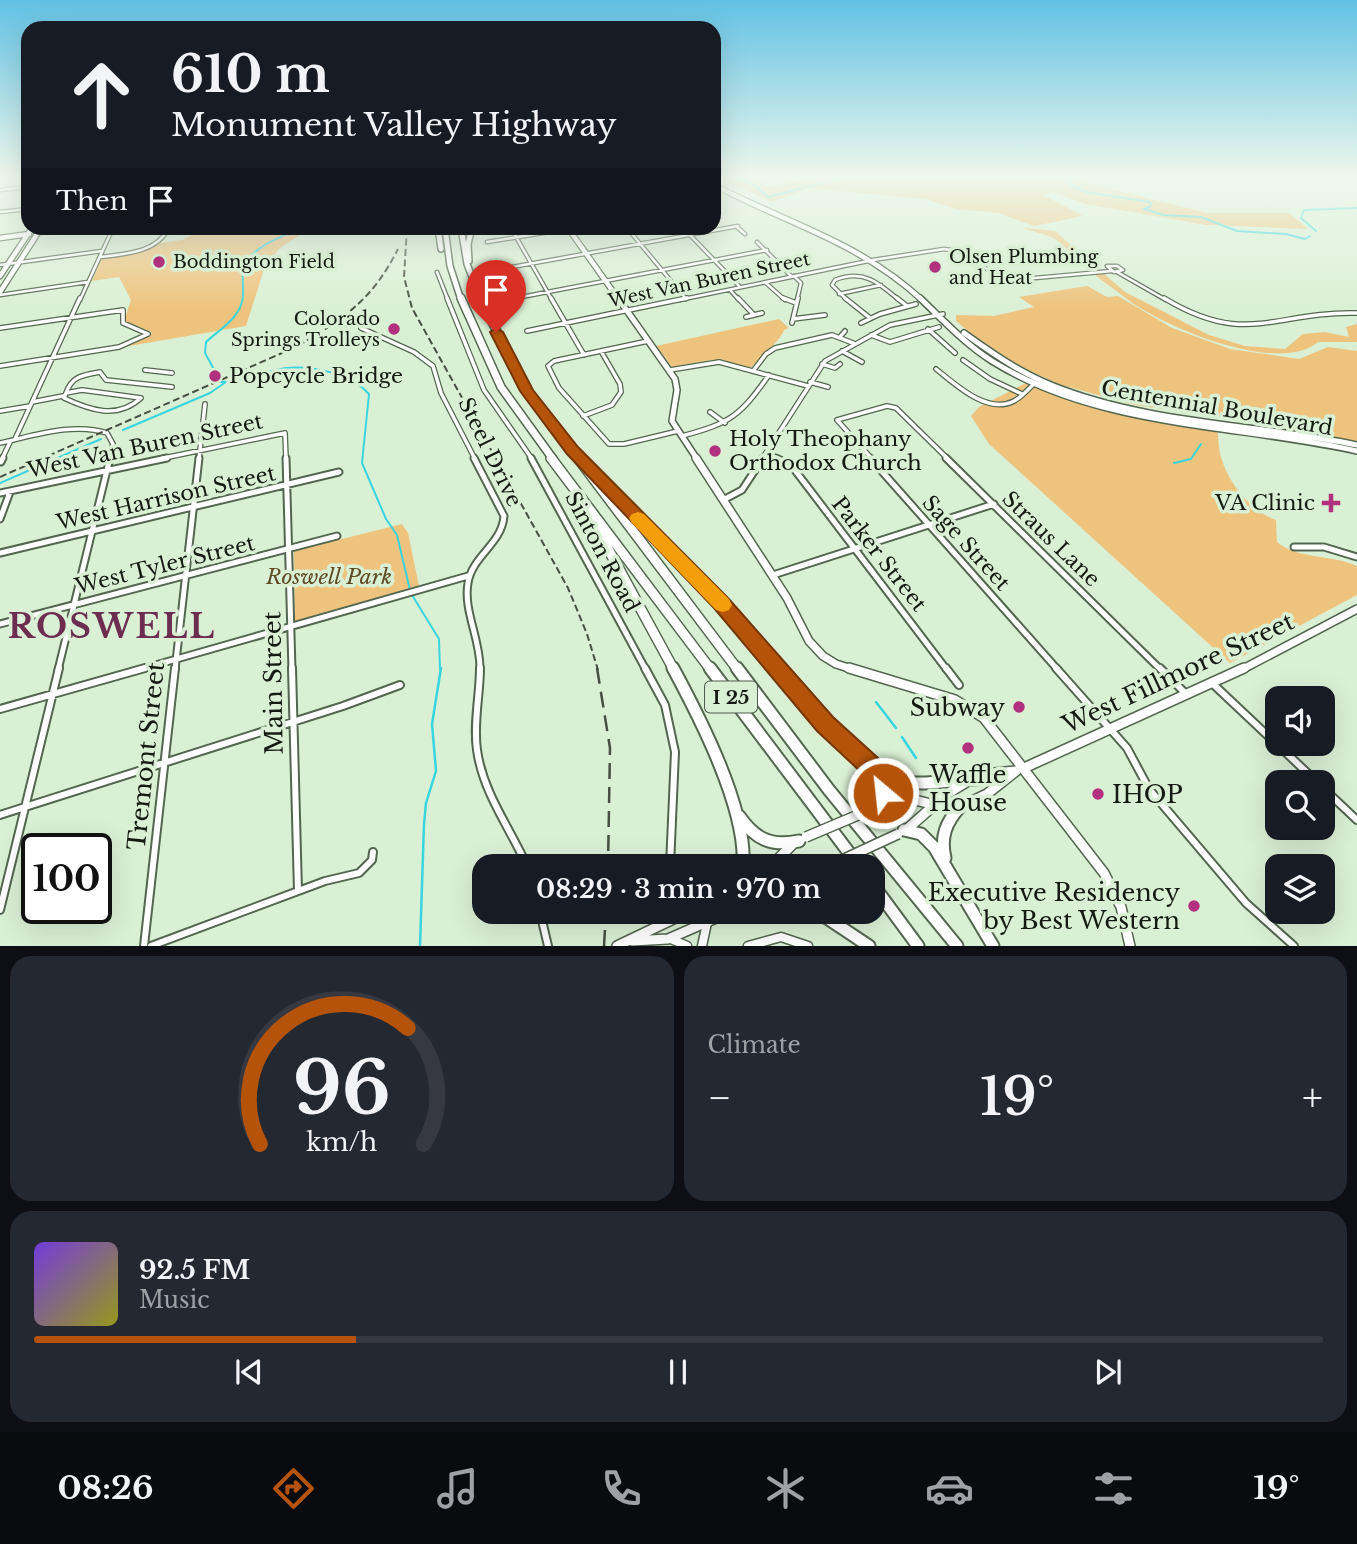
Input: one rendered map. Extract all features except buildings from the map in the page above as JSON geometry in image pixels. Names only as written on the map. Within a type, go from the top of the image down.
[{"type":"highway","points":[[439,235],[440,247],[450,269]]},
{"type":"highway","name":"I 25","points":[[445,235],[450,269],[496,379],[513,406],[850,854]]},
{"type":"highway","name":"I 25","points":[[462,235],[463,253],[471,275],[516,375],[829,790],[957,946]]},
{"type":"highway","points":[[471,235],[468,250],[471,275]]},
{"type":"highway","points":[[573,451],[721,603],[825,724],[870,765],[886,777],[908,782],[977,779]]},
{"type":"highway","points":[[581,499],[698,714],[734,808],[744,854]]},
{"type":"highway","points":[[870,765],[883,788],[877,807]]},
{"type":"highway","points":[[954,877],[944,854],[943,841],[946,825],[960,807]]},
{"type":"highway","points":[[734,808],[747,829],[763,841],[780,845],[803,839]]},
{"type":"highway","points":[[901,832],[916,832],[927,839],[954,877],[993,946]]},
{"type":"highway","points":[[885,901],[918,946]]},
{"type":"highway","points":[[838,924],[869,946]]},
{"type":"main road","name":"Centennial Boulevard","points":[[793,222],[875,260],[996,357],[1035,377],[1088,396],[1177,417],[1357,451]]},
{"type":"main road","points":[[0,237],[21,235]]},
{"type":"main road","points":[[0,276],[26,235]]},
{"type":"main road","points":[[0,293],[37,235]]},
{"type":"main road","points":[[574,235],[670,370],[678,387],[671,416],[796,612],[809,641],[825,657],[847,668],[967,705],[988,722],[1020,770],[1107,877],[1121,907],[1130,946]]},
{"type":"main road","name":"Centennial Boulevard","points":[[941,314],[991,359],[1036,382],[1119,409],[1286,430],[1357,445]]},
{"type":"main road","name":"West Fillmore Street","points":[[960,807],[987,794],[1020,770],[1188,696],[1357,609]]},
{"type":"main road","name":"West Fillmore Street","points":[[854,854],[901,832],[922,817],[946,793],[995,773],[1020,770]]},
{"type":"main road","points":[[781,854],[803,839],[877,807],[909,800],[947,808],[960,807]]},
{"type":"main road","points":[[617,946],[666,924]]},
{"type":"main road","points":[[632,941],[668,939],[705,924]]},
{"type":"street","points":[[721,229],[737,226],[745,234]]},
{"type":"street","points":[[1,462],[32,403],[110,235]]},
{"type":"street","points":[[100,257],[124,254],[158,243],[166,235]]},
{"type":"street","points":[[487,242],[529,235]]},
{"type":"street","points":[[632,235],[686,299]]},
{"type":"street","points":[[496,270],[690,235],[741,288]]},
{"type":"street","points":[[517,237],[584,355]]},
{"type":"street","points":[[757,242],[800,283],[792,321],[825,315]]},
{"type":"street","name":"West Van Buren Street","points":[[527,331],[838,267],[939,250],[952,249],[1005,278],[1024,280],[1101,271]]},
{"type":"street","points":[[511,299],[767,250]]},
{"type":"street","points":[[0,265],[102,251]]},
{"type":"street","points":[[1101,271],[1114,265],[1122,268],[1126,276]]},
{"type":"street","points":[[838,267],[848,275]]},
{"type":"street","points":[[1106,268],[1126,276],[1198,316],[1224,324],[1243,325],[1318,314],[1357,313]]},
{"type":"street","points":[[1101,271],[1122,271]]},
{"type":"street","name":"Sinton Road","points":[[437,272],[482,386],[541,473],[664,705],[671,725],[675,752],[671,854]]},
{"type":"street","points":[[870,318],[839,294],[833,284],[837,279],[848,275],[868,276],[907,306]]},
{"type":"street","points":[[0,293],[88,282]]},
{"type":"street","points":[[766,282],[786,301],[796,303]]},
{"type":"street","points":[[839,294],[882,285]]},
{"type":"street","points":[[730,290],[754,315]]},
{"type":"street","points":[[861,323],[916,304]]},
{"type":"street","points":[[0,328],[123,310],[123,323],[148,334],[119,347],[0,366]]},
{"type":"street","points":[[746,317],[762,313]]},
{"type":"street","points":[[885,313],[898,322]]},
{"type":"street","points":[[725,499],[743,490],[822,364],[841,350],[898,322],[941,314]]},
{"type":"street","points":[[871,335],[892,342],[939,327]]},
{"type":"street","name":"Steel Drive","points":[[361,328],[414,350],[432,365],[439,377],[441,393],[504,516],[502,531],[468,576]]},
{"type":"street","points":[[928,329],[955,353]]},
{"type":"street","points":[[840,337],[845,331]]},
{"type":"street","points":[[753,371],[768,352],[777,346],[802,343],[823,335],[840,337],[854,344]]},
{"type":"street","points":[[648,341],[548,364],[557,385],[604,440],[613,445],[725,424],[741,413],[769,375]]},
{"type":"street","points":[[940,350],[950,348]]},
{"type":"street","points":[[841,350],[862,362]]},
{"type":"street","points":[[583,416],[615,403],[621,392],[620,384],[601,351]]},
{"type":"street","points":[[963,360],[990,379],[1022,394]]},
{"type":"street","points":[[670,370],[712,362],[828,387]]},
{"type":"street","points":[[822,364],[835,368],[840,364]]},
{"type":"street","points":[[936,369],[990,403],[1006,404],[1036,382]]},
{"type":"street","points":[[145,370],[172,373]]},
{"type":"street","points":[[143,383],[153,371]]},
{"type":"street","points":[[65,395],[74,378],[100,372],[106,380],[172,387]]},
{"type":"street","points":[[0,411],[82,390],[141,400],[122,409],[102,412],[93,411],[66,399],[65,395]]},
{"type":"street","name":"Tremont Street","points":[[144,946],[205,404]]},
{"type":"street","name":"Straus Lane","points":[[892,406],[1188,696]]},
{"type":"street","name":"Sage Street","points":[[892,406],[840,418],[837,422],[1112,730],[1132,754],[1146,786],[1246,903],[1294,946]]},
{"type":"street","points":[[710,412],[725,424]]},
{"type":"street","name":"West Van Buren Street","points":[[0,443],[97,429],[107,433],[112,441],[107,470]]},
{"type":"street","name":"West Van Buren Street","points":[[0,493],[285,433]]},
{"type":"street","name":"Main Street","points":[[285,433],[298,891]]},
{"type":"street","name":"Parker Street","points":[[766,453],[791,465],[959,685]]},
{"type":"street","points":[[0,910],[107,470]]},
{"type":"street","name":"West Harrison Street","points":[[0,553],[339,472]]},
{"type":"street","points":[[0,519],[11,491]]},
{"type":"street","points":[[773,575],[994,504]]},
{"type":"street","name":"West Tyler Street","points":[[0,624],[337,536]]},
{"type":"street","points":[[1294,547],[1324,547],[1357,557]]},
{"type":"street","points":[[0,709],[468,576],[467,596],[481,664],[476,736],[478,758],[494,805],[521,854]]},
{"type":"street","points":[[1213,684],[1304,770]]},
{"type":"street","points":[[0,815],[293,722],[400,685]]},
{"type":"street","points":[[140,779],[141,770]]},
{"type":"street","points":[[1335,799],[1357,820]]},
{"type":"street","points":[[151,946],[298,891],[359,873],[372,860],[373,852]]},
{"type":"street","points":[[543,924],[548,946]]},
{"type":"street","points":[[702,946],[707,924]]},
{"type":"street","points":[[747,946],[777,937],[792,938],[808,946]]},
{"type":"street","points":[[668,939],[678,940],[687,946]]},
{"type":"green space","points":[[1023,222],[1053,222],[1034,226]]},
{"type":"green space","points":[[1190,222],[1300,222],[1308,229]]},
{"type":"green space","points":[[1023,228],[1055,231],[1125,292],[1209,335],[1245,346],[1285,349],[1303,334],[1325,332],[1349,337],[1346,327],[1357,324],[1357,342],[1318,342],[1300,351],[1276,353],[1219,343],[1190,333],[1140,308],[1085,267],[1057,240]]},
{"type":"green space","points":[[192,235],[300,235],[279,249],[264,269],[246,326],[123,347],[147,337],[152,332],[124,321],[131,300],[119,277],[92,281],[102,258],[159,243],[182,240]]},
{"type":"green space","points":[[1087,286],[1107,297],[1118,296],[1172,328],[1230,349],[1299,359],[1328,347],[1357,351],[1357,443],[1249,421],[1135,405],[1058,384],[995,354],[956,321],[956,315],[994,316],[1034,307],[1019,297]]},
{"type":"green space","points":[[779,319],[789,328],[784,330],[750,368],[711,360],[672,367],[656,346]]},
{"type":"green space","points":[[1026,383],[1120,412],[1217,430],[1220,453],[1227,473],[1248,502],[1276,520],[1277,542],[1295,552],[1357,566],[1357,595],[1230,663],[989,444],[971,416],[979,407]]},
{"type":"green space","name":"Roswell Park","points":[[402,524],[408,533],[419,586],[295,621],[294,551]]},
{"type":"waterway","points":[[1214,222],[1237,231],[1286,234],[1305,239],[1310,236]]},
{"type":"waterway","points":[[1306,222],[1316,231]]},
{"type":"waterway","points":[[285,235],[265,245],[248,259],[243,269],[243,297],[240,308],[232,319],[206,342],[205,353],[221,382],[297,367],[342,376],[369,394],[362,463],[386,519],[397,535],[410,590]]},
{"type":"waterway","points":[[123,430],[210,393],[226,382]]},
{"type":"waterway","points":[[0,483],[101,439]]},
{"type":"waterway","points":[[1174,463],[1191,459],[1201,444]]},
{"type":"waterway","points":[[412,595],[439,639],[440,670]]},
{"type":"waterway","points":[[420,946],[424,824],[426,803],[436,771],[432,724],[441,668]]},
{"type":"waterway","points":[[876,702],[896,728]]},
{"type":"waterway","points":[[902,737],[916,758]]},
{"type":"railway","points":[[407,235],[404,277],[412,308],[568,588],[598,670]]},
{"type":"railway","points":[[0,477],[298,346],[356,306],[378,282],[398,249]]},
{"type":"railway","points":[[597,668],[610,748],[608,854]]},
{"type":"railway","points":[[604,946],[605,924]]},
{"type":"slow traffic","points":[[638,518],[723,605]]},
{"type":"place","name":"Boddington Field","points":[[159,262]]},
{"type":"place","name":"Olsen Plumbing and Heat","points":[[935,267]]},
{"type":"place","name":"Colorado Springs Trolleys","points":[[394,329]]},
{"type":"place","name":"Popcycle Bridge","points":[[215,376]]},
{"type":"place","name":"Holy Theophany Orthodox Church","points":[[715,451]]},
{"type":"place","name":"VA Clinic","points":[[1331,503]]},
{"type":"place","name":"Subway","points":[[1019,707]]},
{"type":"place","name":"Waffle House","points":[[968,748]]},
{"type":"place","name":"IHOP","points":[[1098,794]]},
{"type":"place","name":"Executive Residency by Best Western","points":[[1194,906]]},
{"type":"district","name":"ROSWELL","points":[[112,626]]},
{"type":"route","points":[[496,332],[527,391],[573,451],[703,583],[825,724],[870,765],[883,793]]}]
